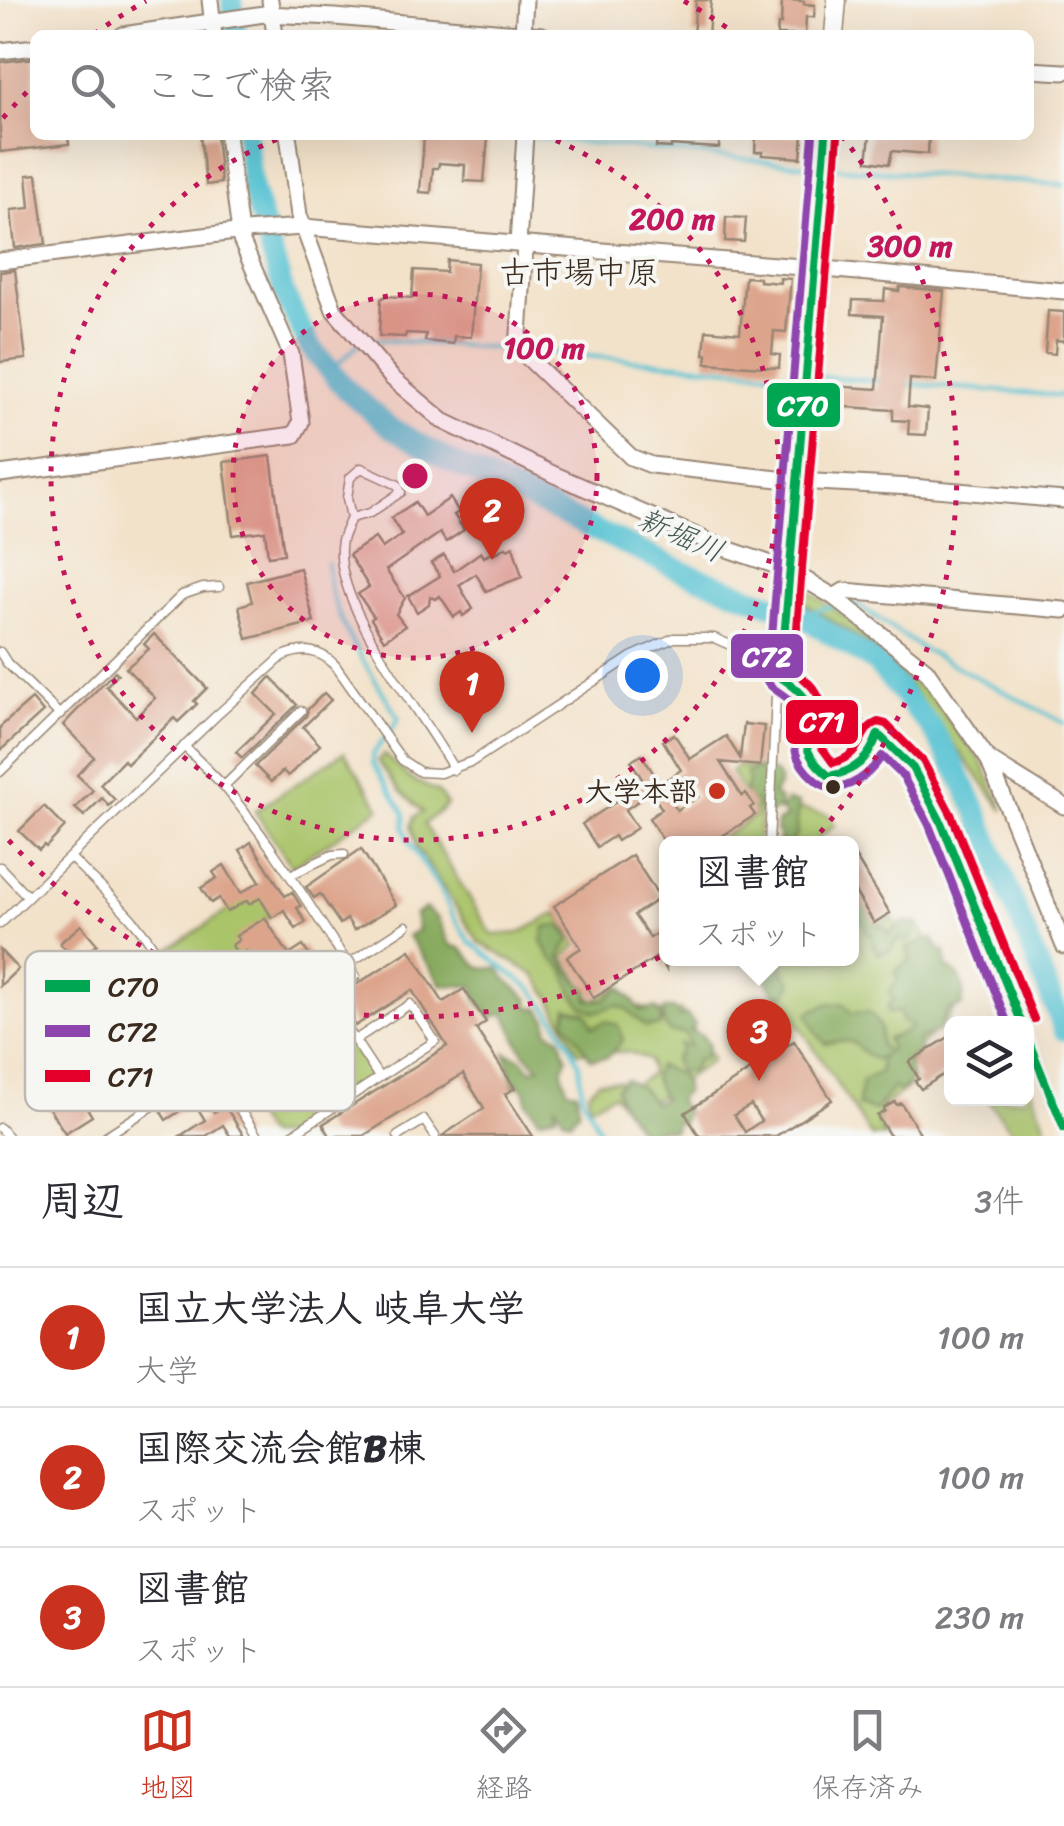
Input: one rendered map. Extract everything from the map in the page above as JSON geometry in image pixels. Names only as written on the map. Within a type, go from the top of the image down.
[{"type":"street","points":[[210,0],[216,27]]},
{"type":"street","points":[[525,0],[529,30]]},
{"type":"street","points":[[834,30],[837,0]]},
{"type":"street","points":[[181,30],[216,27],[269,10],[477,30]]},
{"type":"street","points":[[0,52],[30,48]]},
{"type":"street","points":[[1034,70],[1064,72]]},
{"type":"street","points":[[0,474],[294,436],[302,422],[291,354],[262,292],[242,232],[228,140]]},
{"type":"street","points":[[289,140],[300,227],[334,310],[392,378],[443,421],[555,475],[834,597],[926,670],[988,759],[1064,946]]},
{"type":"street","points":[[525,140],[518,348],[631,456],[651,465],[797,482],[912,486],[1064,500]]},
{"type":"street","points":[[784,638],[826,140]]},
{"type":"street","points":[[0,261],[300,227],[1064,291]]},
{"type":"street","points":[[834,597],[844,591],[1064,610]]},
{"type":"street","points":[[988,759],[1064,806]]},
{"type":"lane","points":[[351,518],[370,513],[401,492],[398,485],[361,468],[350,478],[347,498],[351,518],[342,541],[343,564],[350,594],[374,644],[454,770]]},
{"type":"lane","points":[[0,772],[182,595],[219,587]]},
{"type":"lane","points":[[0,924],[283,656],[296,651],[326,656],[402,760],[420,772],[440,773],[473,761],[632,657],[674,638],[714,638],[760,658],[777,675],[878,734],[913,768],[940,820],[1019,1016]]},
{"type":"lane","points":[[768,836],[777,675],[784,638]]},
{"type":"lane","points":[[0,652],[60,716]]},
{"type":"lane","points":[[796,686],[812,706],[812,725],[806,742],[813,762],[829,776],[846,774],[866,760],[878,734]]},
{"type":"lane","points":[[224,786],[301,711]]},
{"type":"lane","points":[[184,746],[249,816],[340,951]]},
{"type":"lane","points":[[290,875],[332,855],[344,854]]},
{"type":"lane","points":[[70,857],[142,930],[155,951]]},
{"type":"lane","points":[[0,867],[28,897]]},
{"type":"lane","points":[[355,959],[406,926]]},
{"type":"lane","points":[[355,1093],[379,1077],[434,1040],[410,1004],[355,1040],[379,1077]]},
{"type":"lane","points":[[1034,1054],[1064,1128]]},
{"type":"lane","points":[[106,1136],[145,1111]]},
{"type":"lane","points":[[241,1111],[257,1136]]},
{"type":"lane","points":[[290,1136],[328,1111]]},
{"type":"lane","points":[[398,1136],[424,1120],[434,1136]]},
{"type":"lane","points":[[0,1128],[7,1136]]},
{"type":"green space","points":[[803,587],[894,651],[981,760],[1004,811],[885,654],[802,602]]},
{"type":"green space","points":[[344,752],[380,808],[292,867],[255,811]]},
{"type":"green space","points":[[384,754],[411,779],[438,792],[447,805],[424,824],[492,935],[519,933],[557,913],[577,946],[564,957],[593,1001],[621,985],[634,1006],[671,1014],[680,1010],[712,1058],[710,1062],[631,1115],[613,1094],[590,1106],[588,1093],[599,1081],[633,1086],[651,1074],[649,1060],[629,1052],[578,1052],[535,975],[479,942],[417,848],[411,826],[414,817],[423,812],[400,791],[378,761]]},
{"type":"green space","points":[[738,766],[766,769],[759,836],[726,836],[756,815],[731,771]]},
{"type":"green space","points":[[758,768],[763,773],[774,772],[779,779],[773,794],[780,800],[778,810],[765,815],[745,790],[746,773]]},
{"type":"green space","points":[[786,801],[799,804],[795,836],[780,836],[776,831],[777,822],[787,817],[780,811]]},
{"type":"green space","points":[[786,806],[829,815],[835,826],[821,836],[782,836]]},
{"type":"green space","points":[[260,889],[275,913],[238,937],[247,951],[167,951]]},
{"type":"green space","points":[[859,890],[888,935],[903,922],[917,924],[909,941],[896,941],[890,951],[878,954],[873,937],[865,932],[860,921]]},
{"type":"green space","points":[[859,906],[873,929],[892,917],[902,934],[918,924],[959,992],[949,1016],[944,1016],[944,1022],[906,1057],[908,1088],[883,1106],[878,1123],[886,1136],[871,1136],[766,974],[767,966],[859,966]]},
{"type":"green space","points":[[425,908],[438,919],[450,945],[461,948],[480,967],[499,968],[529,999],[530,1008],[539,1008],[547,1019],[548,1031],[560,1037],[567,1059],[562,1070],[567,1089],[577,1092],[579,1110],[570,1121],[563,1118],[555,1104],[556,1114],[540,1119],[528,1104],[524,1089],[517,1082],[515,1088],[505,1053],[521,1058],[531,1070],[540,1067],[523,1050],[504,1013],[491,1018],[477,1000],[473,986],[442,985],[408,936],[418,930],[415,915]]},
{"type":"green space","points":[[560,925],[571,938],[560,957],[588,989],[588,1000],[605,1000],[619,989],[641,1011],[656,1008],[660,1026],[646,1027],[617,1005],[595,1012],[582,1006],[564,969],[550,957],[542,941],[545,927]]},
{"type":"green space","points":[[932,938],[945,952],[947,967],[962,984],[962,1006],[947,1010],[939,1031],[917,1040],[921,1051],[908,1062],[912,1081],[900,1092],[894,1087],[875,1111],[858,1106],[862,1081],[880,1072],[880,1060],[885,1054],[877,1060],[851,1042],[826,1044],[808,1013],[829,1003],[845,1004],[851,1013],[868,1012],[879,1026],[880,1045],[887,1052],[887,1039],[912,1026],[902,1022],[900,1012],[888,1013],[888,1004],[894,1000],[889,993],[898,979],[895,972],[910,961],[907,948]]},
{"type":"green space","points":[[764,966],[783,966],[792,982],[787,994],[776,995],[766,979]]},
{"type":"green space","points":[[568,1008],[587,1013],[593,1027],[606,1021],[618,1025],[623,1040],[608,1057],[591,1059],[565,1022]]},
{"type":"green space","points":[[664,1009],[674,1009],[679,1017],[687,1015],[695,1025],[690,1031],[702,1035],[709,1046],[704,1059],[697,1060],[691,1072],[678,1071],[674,1059],[680,1051],[679,1044],[690,1046],[685,1034],[669,1032],[663,1022]]},
{"type":"green space","points":[[355,1048],[371,1073],[371,1078],[355,1089]]},
{"type":"green space","points":[[658,1066],[679,1074],[685,1083],[684,1093],[677,1101],[685,1109],[682,1124],[676,1121],[674,1130],[656,1129],[643,1136],[620,1102],[616,1088],[625,1079],[641,1088],[654,1104],[663,1099],[653,1077]]},
{"type":"green space","points":[[1034,1096],[1050,1136],[1016,1136],[992,1106],[1034,1106]]},
{"type":"green space","points":[[251,1111],[321,1111],[283,1136],[267,1136]]},
{"type":"building","points":[[696,0],[711,0],[708,30],[693,30]]},
{"type":"building","points":[[782,0],[815,5],[814,17],[806,17],[805,30],[777,30]]},
{"type":"building","points":[[30,59],[30,140],[69,140],[69,144],[0,152],[0,62]]},
{"type":"building","points":[[201,140],[217,140],[221,183],[206,185]]},
{"type":"building","points":[[424,140],[488,140],[484,182],[464,181],[465,165],[439,163],[438,168],[433,168],[431,193],[420,192]]},
{"type":"building","points":[[657,140],[720,140],[719,148],[656,147]]},
{"type":"building","points":[[756,140],[803,140],[801,158],[755,152]]},
{"type":"building","points":[[869,140],[929,140],[928,154],[892,151],[889,164],[867,161]]},
{"type":"building","points":[[37,174],[46,244],[15,248],[11,210],[30,208],[27,175]]},
{"type":"building","points":[[726,217],[746,218],[744,242],[725,241]]},
{"type":"building","points":[[447,260],[477,263],[471,337],[454,336],[453,344],[425,341],[426,334],[379,336],[381,299],[412,298],[414,270],[446,272]]},
{"type":"building","points":[[15,270],[26,359],[0,362],[0,272]]},
{"type":"building","points":[[745,277],[780,283],[780,278],[791,279],[786,332],[774,331],[772,354],[780,355],[779,368],[706,363],[706,330],[740,333]]},
{"type":"building","points":[[900,287],[944,291],[936,381],[910,379],[908,407],[928,409],[926,435],[908,434],[909,421],[893,420],[893,410],[831,406],[832,386],[877,389],[883,316],[852,314],[853,300],[884,301],[885,289],[899,291]]},
{"type":"building","points":[[1048,311],[1064,312],[1064,341],[1056,340],[1055,354],[1045,353]]},
{"type":"building","points":[[271,456],[284,554],[268,556],[265,531],[233,535],[224,462]]},
{"type":"building","points":[[450,498],[459,512],[454,515],[464,530],[446,542],[440,533],[386,570],[405,598],[396,614],[405,626],[384,640],[358,594],[369,587],[349,555],[375,538],[382,548],[402,535],[391,518],[415,502],[424,516]]},
{"type":"building","points":[[513,546],[522,577],[486,591],[476,574],[459,585],[473,609],[463,616],[461,612],[454,617],[440,596],[430,597],[429,604],[417,612],[408,596],[440,576],[431,563],[444,555],[454,571],[481,552],[484,557]]},
{"type":"building","points":[[300,568],[314,622],[247,639],[239,606],[252,602],[247,582]]},
{"type":"building","points":[[154,634],[207,688],[178,722],[174,718],[127,764],[124,760],[100,784],[115,800],[109,806],[102,798],[84,816],[75,808],[93,790],[77,775],[94,757],[63,725],[115,671],[118,674],[106,686],[136,717],[155,698],[126,668],[149,649],[144,644]]},
{"type":"building","points":[[271,677],[297,705],[242,758],[236,752],[276,714],[256,694]]},
{"type":"building","points":[[324,693],[331,700],[303,727],[320,745],[288,776],[283,771],[271,782],[255,766]]},
{"type":"building","points":[[32,699],[43,712],[0,751],[0,727]]},
{"type":"building","name":"大学本部","points":[[744,724],[764,726],[760,766],[720,762],[742,796],[746,793],[754,805],[750,808],[755,815],[722,836],[660,836],[649,818],[662,809],[651,792],[625,810],[637,828],[617,841],[614,836],[597,847],[582,824],[633,791],[630,787],[642,779],[631,761],[642,755],[660,784],[681,770],[663,741],[674,734],[690,759],[726,736],[740,758]],"holes":[[[688,781],[698,797],[677,810],[667,794]]]},
{"type":"building","points":[[44,806],[65,827],[39,850],[19,831]]},
{"type":"building","points":[[251,842],[285,896],[292,892],[301,906],[297,908],[306,922],[296,929],[284,910],[272,918],[260,898],[227,912],[219,898],[211,903],[201,888],[217,878],[213,872],[224,865],[241,893],[260,881],[240,850]]},
{"type":"building","points":[[361,849],[396,905],[354,930],[347,919],[340,924],[320,894],[314,898],[306,887]]},
{"type":"building","points":[[632,855],[659,896],[634,915],[650,938],[659,932],[659,958],[594,998],[567,957],[581,948],[554,906]]},
{"type":"building","points":[[859,862],[890,913],[874,923],[859,898]]},
{"type":"building","points":[[265,918],[286,951],[235,951],[232,945],[239,940],[236,936]]},
{"type":"building","points":[[81,925],[97,944],[89,951],[67,951],[60,943]]},
{"type":"building","points":[[0,950],[18,969],[0,986]]},
{"type":"building","points":[[410,950],[443,1002],[464,989],[486,1022],[476,1029],[515,1088],[505,1094],[533,1136],[442,1136],[484,1108],[463,1074],[363,1136],[330,1136],[323,1124],[344,1111],[355,1111],[355,1104],[447,1046],[412,990],[355,1026],[355,985]]},
{"type":"building","points":[[944,1040],[944,1074],[921,1089],[909,1062]]},
{"type":"building","points":[[794,1041],[832,1100],[776,1136],[699,1136],[685,1113]],"holes":[[[751,1105],[761,1121],[745,1132],[734,1115]]]},
{"type":"building","points":[[895,1102],[901,1103],[922,1136],[890,1136],[877,1116]]},
{"type":"building","points":[[51,1111],[89,1111],[92,1116],[65,1133]]},
{"type":"building","points":[[162,1111],[180,1111],[166,1120]]},
{"type":"building","points":[[200,1111],[228,1111],[244,1136],[230,1136],[223,1125],[206,1136],[180,1136],[205,1120]]},
{"type":"waterway","name":"新堀川","points":[[232,0],[235,30]]},
{"type":"waterway","name":"新堀川","points":[[247,140],[252,189],[285,296],[310,347],[347,390],[391,428],[451,462],[684,572],[802,616],[876,663],[932,729],[956,769],[978,814],[1064,1030]]},
{"type":"waterway","points":[[560,140],[815,166]]},
{"type":"waterway","points":[[829,167],[1064,185]]},
{"type":"waterway","points":[[366,339],[511,349]]},
{"type":"waterway","points":[[330,371],[359,344]]},
{"type":"waterway","points":[[531,351],[800,375]]},
{"type":"waterway","points":[[810,376],[880,381]]},
{"type":"waterway","points":[[909,384],[1064,396]]},
{"type":"waterway","points":[[327,562],[343,625],[399,719],[373,754],[373,764],[405,814],[404,828],[410,844],[470,942],[534,991],[555,1019],[579,1064],[582,1095],[602,1136]]},
{"type":"waterway","points":[[852,601],[921,648],[1064,723]]},
{"type":"waterway","points":[[802,616],[838,604]]},
{"type":"transit line","name":"C72","points":[[813,140],[772,637],[765,675],[770,685],[796,708],[796,753],[803,767],[822,785],[851,784],[869,772],[882,756],[903,776],[929,825],[1005,1016]]},
{"type":"transit line","name":"C70","points":[[777,675],[784,639],[826,140]]},
{"type":"transit line","name":"C71","points":[[838,140],[791,669],[817,693],[822,710],[820,745],[833,763],[851,754],[866,731],[878,722],[886,724],[923,761],[951,814],[1033,1016]]},
{"type":"transit line","name":"C70","points":[[777,675],[807,702],[812,717],[808,750],[829,776],[860,763],[878,734]]},
{"type":"transit line","name":"C70","points":[[878,734],[913,768],[940,820],[1019,1016]]},
{"type":"transit line","name":"C70","points":[[1034,1055],[1064,1128]]},
{"type":"place","name":"国際交流会館B棟","points":[[492,560]]},
{"type":"place","name":"国立大学法人 岐阜大学","points":[[472,733]]},
{"type":"place","name":"大学本部","points":[[717,791]]},
{"type":"place","name":"図書館","points":[[759,1081]]},
{"type":"district","name":"古市場中原","points":[[579,272]]}]
